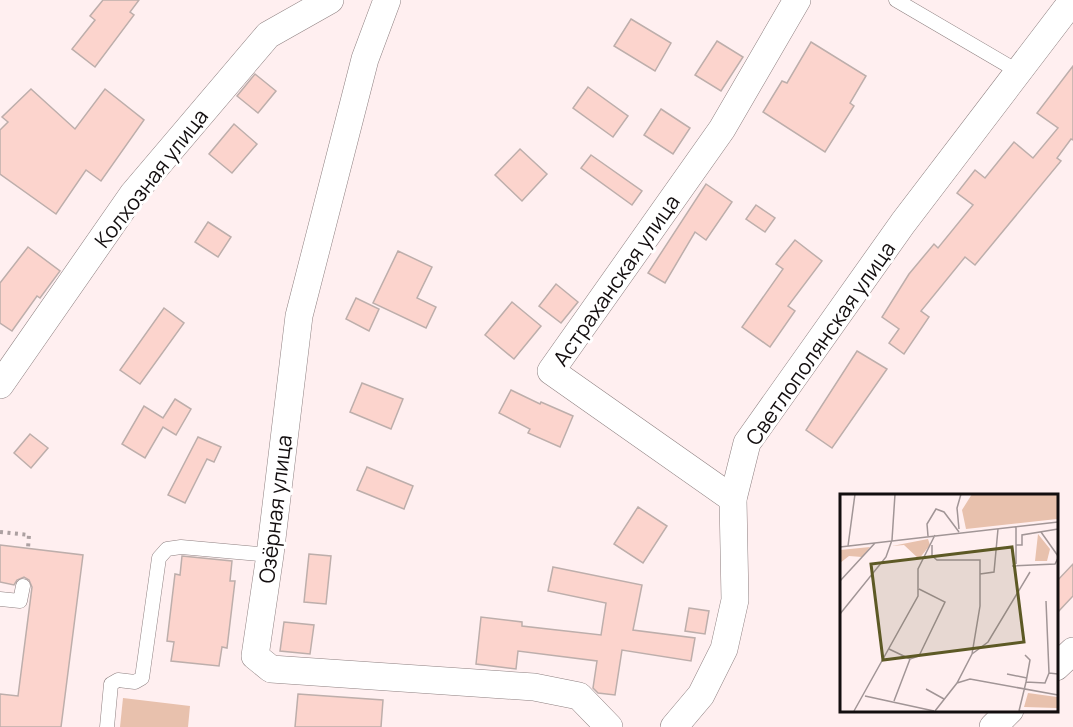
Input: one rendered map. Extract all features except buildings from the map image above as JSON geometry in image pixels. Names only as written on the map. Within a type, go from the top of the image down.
[{"type":"street","name":"Колхозная улица","points":[[0,386],[133,194],[268,35],[330,0]]},
{"type":"street","name":"Озёрная улица","points":[[387,0],[365,59],[299,316],[270,555],[255,656],[271,669],[534,687],[579,696],[609,727]]},
{"type":"street","name":"Астраханская улица","points":[[733,499],[551,371],[722,129],[797,0]]},
{"type":"street","name":"Светлополянская улица","points":[[674,727],[701,695],[724,649],[735,600],[733,499],[747,443],[903,223],[1073,0]]},
{"type":"street","points":[[1058,665],[1073,651]]},
{"type":"street","points":[[993,727],[1009,712]]},
{"type":"lane","points":[[896,0],[1018,72]]},
{"type":"lane","points":[[107,727],[111,684],[118,680],[135,682],[142,678],[159,558],[163,553],[167,549],[180,547],[270,555]]},
{"type":"lane","points":[[0,599],[20,602],[23,586]]},
{"type":"path","points":[[0,532],[29,535],[28,548]]},
{"type":"shaded area","points":[[123,698],[190,706],[188,727],[120,727]]}]
